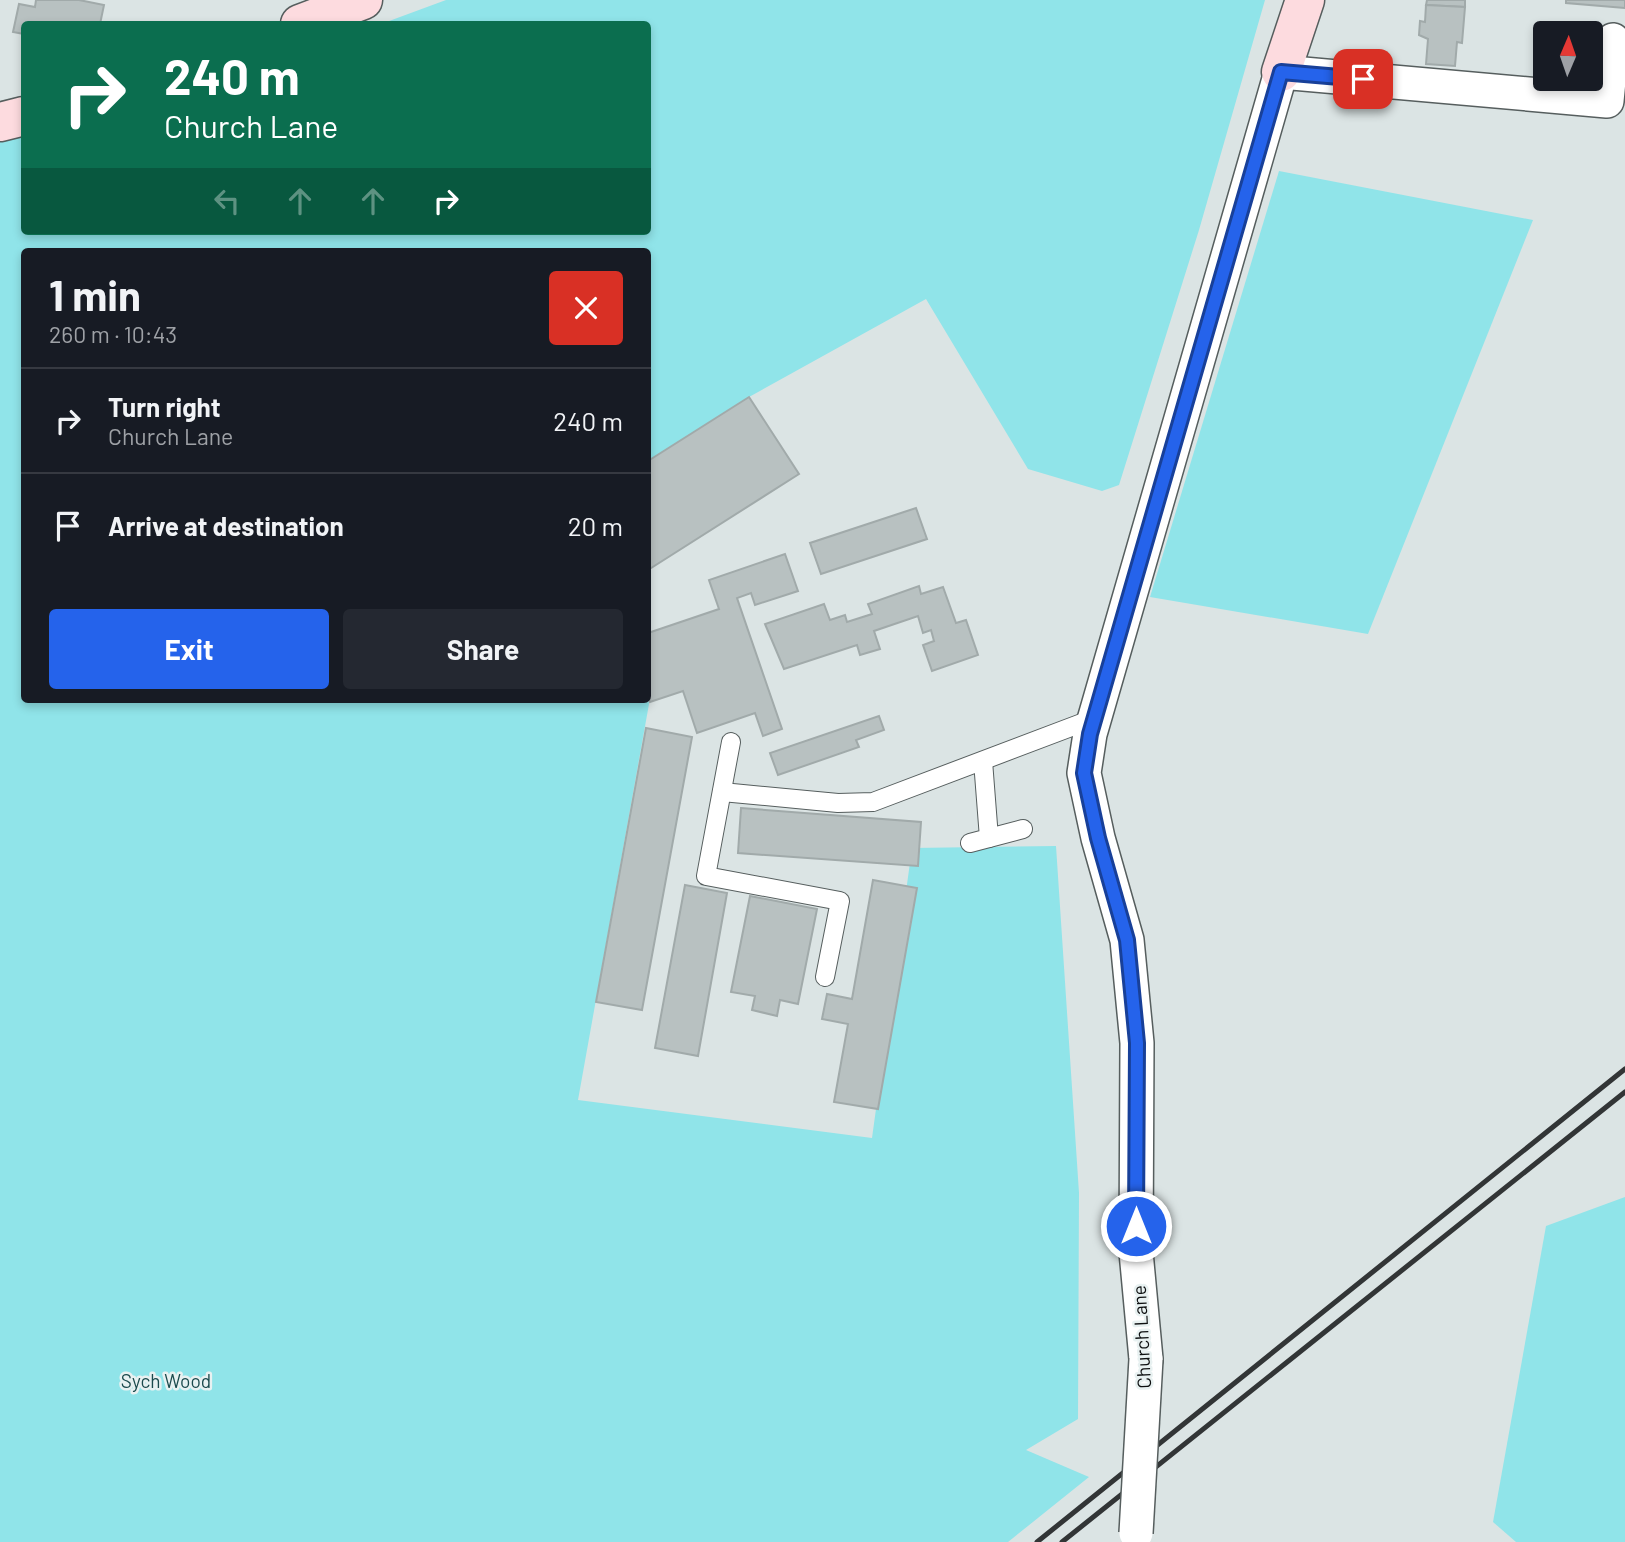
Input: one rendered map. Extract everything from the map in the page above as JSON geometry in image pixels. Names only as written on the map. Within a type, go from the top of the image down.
[{"type":"street","points":[[308,21],[363,0]]},
{"type":"street","name":"Church Lane","points":[[1138,1537],[1146,1359],[1136,1252],[1137,1043],[1127,940],[1098,838],[1084,773],[1095,718],[1281,72],[1306,0]]},
{"type":"street","points":[[1281,72],[1607,101],[1613,40]]},
{"type":"street","points":[[0,122],[21,118]]},
{"type":"lane","points":[[722,792],[838,803],[873,802],[1095,718]]},
{"type":"lane","points":[[731,742],[706,876],[841,901],[825,977]]},
{"type":"lane","points":[[983,761],[989,838]]},
{"type":"lane","points":[[970,843],[1023,829]]},
{"type":"green space","name":"Sych Wood","points":[[446,0],[1265,0],[1199,230],[1119,485],[1102,491],[1028,469],[926,299],[749,397],[651,459],[651,248],[21,248],[21,703],[649,703],[578,1100],[872,1138],[912,848],[1056,846],[1079,1193],[1078,1419],[1026,1450],[1089,1477],[1008,1542],[0,1542],[0,134],[21,130],[21,235],[651,235],[651,21],[389,21]]},
{"type":"green space","points":[[1279,171],[1533,220],[1368,634],[1150,597]]},
{"type":"green space","points":[[1625,1197],[1625,1542],[1516,1542],[1493,1522],[1546,1226]]},
{"type":"building","points":[[36,0],[79,0],[104,5],[101,21],[21,21],[21,33],[13,32],[19,4],[35,7]]},
{"type":"building","points":[[1427,0],[1465,0],[1465,7],[1426,5]]},
{"type":"building","points":[[1566,0],[1625,0],[1625,8],[1566,3]]},
{"type":"building","points":[[1426,5],[1465,7],[1462,43],[1457,42],[1455,66],[1426,64],[1428,39],[1419,35],[1420,21],[1425,22]]},
{"type":"building","points":[[749,397],[799,474],[651,568],[651,459]]},
{"type":"building","points":[[916,508],[927,539],[821,574],[810,543]]},
{"type":"building","points":[[785,554],[798,591],[755,605],[751,593],[737,598],[782,729],[763,736],[755,713],[697,733],[683,691],[651,702],[651,632],[719,609],[709,580]]},
{"type":"building","points":[[919,586],[921,594],[943,587],[956,623],[966,620],[978,655],[932,671],[923,645],[934,641],[931,630],[923,633],[918,616],[874,631],[880,649],[860,655],[857,645],[784,669],[765,624],[824,604],[830,620],[845,615],[847,622],[872,614],[868,604]]},
{"type":"building","points":[[879,716],[884,730],[856,740],[859,747],[778,775],[770,753]]},
{"type":"building","points":[[646,728],[692,737],[642,1010],[596,1002]]},
{"type":"building","points":[[741,808],[921,822],[918,866],[738,853]]},
{"type":"building","points":[[873,880],[917,888],[878,1109],[834,1102],[848,1024],[822,1019],[827,994],[852,999]]},
{"type":"building","points":[[685,885],[727,893],[698,1056],[655,1048]]},
{"type":"building","points":[[750,896],[817,909],[798,1004],[780,1000],[777,1016],[752,1010],[755,996],[731,992]]},
{"type":"railway","points":[[1037,1542],[1625,1069]]},
{"type":"railway","points":[[1062,1542],[1625,1092]]},
{"type":"route","points":[[1136,1226],[1137,1043],[1127,940],[1098,838],[1084,773],[1090,734],[1281,72],[1363,79]]}]
